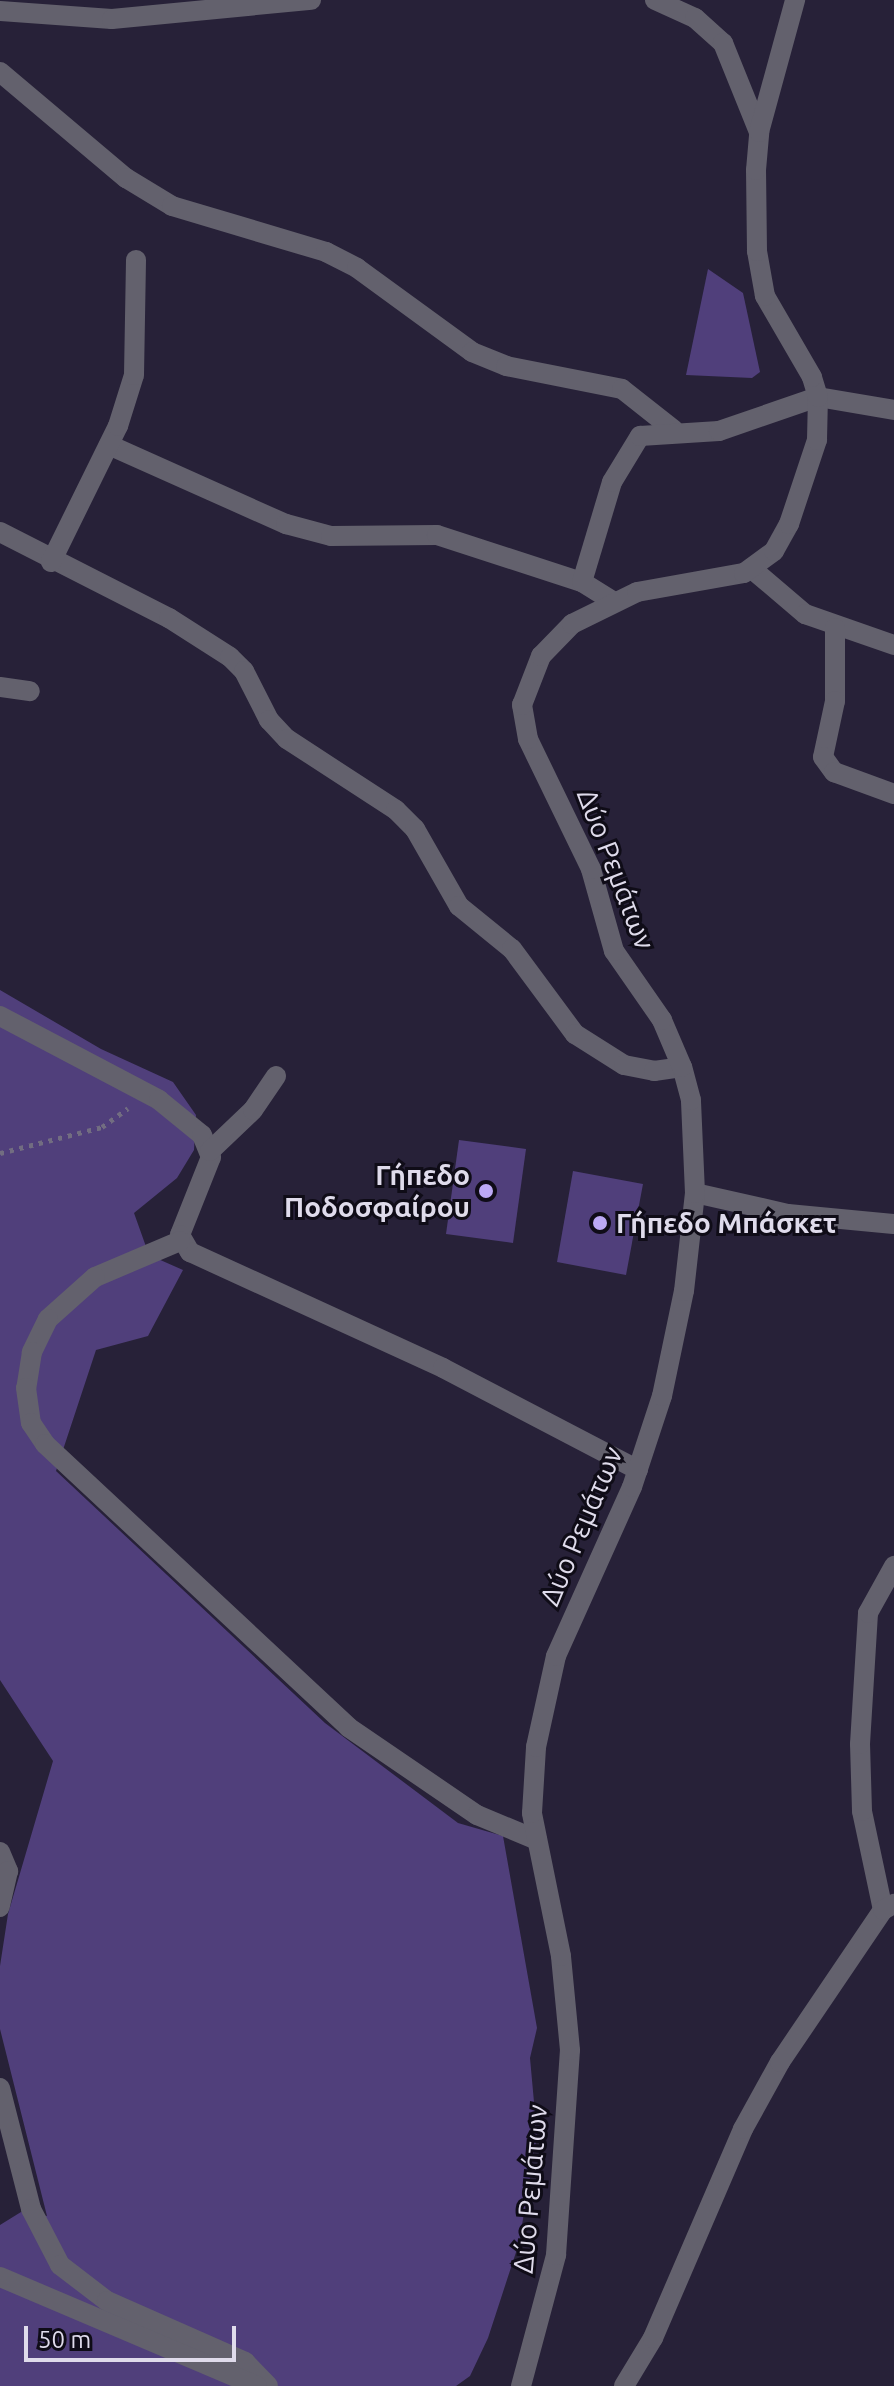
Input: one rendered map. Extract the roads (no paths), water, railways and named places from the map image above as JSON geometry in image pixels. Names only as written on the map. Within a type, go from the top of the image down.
[{"type":"street","points":[[0,11],[112,19],[311,0]]},
{"type":"street","points":[[655,0],[695,18],[723,43],[759,132]]},
{"type":"street","name":"Δύο Ρεμάτων","points":[[521,2386],[556,2255],[570,2050],[561,1956],[537,1840],[532,1786],[546,1690],[565,1632],[638,1470],[675,1342],[695,1193],[691,1100],[682,1067],[662,1020],[614,951],[591,869],[522,718],[528,682],[541,656],[572,624],[613,601],[646,590],[724,581],[752,569],[774,551],[789,524],[817,440],[818,397],[763,288],[757,251],[759,132],[795,0]]},
{"type":"street","points":[[0,72],[126,178],[172,206],[326,252],[357,268],[472,352],[506,366],[622,389],[674,430]]},
{"type":"street","points":[[51,562],[109,445],[134,375],[136,260]]},
{"type":"street","points":[[582,582],[598,520],[626,453],[640,436],[674,430],[719,431],[818,397],[894,410]]},
{"type":"street","points":[[109,445],[316,533],[437,535],[582,582],[613,601]]},
{"type":"street","points":[[0,532],[51,562],[169,618],[230,657],[244,671],[269,720],[287,739],[396,810],[415,829],[459,906],[512,949],[553,1009],[594,1049],[640,1069],[682,1067]]},
{"type":"street","points":[[752,569],[781,599],[835,628],[894,645]]},
{"type":"street","points":[[835,628],[835,701],[823,757],[834,772],[894,794]]},
{"type":"street","points":[[0,687],[30,691]]},
{"type":"street","points":[[0,1016],[159,1100],[195,1128],[210,1151]]},
{"type":"street","points":[[276,1076],[253,1110],[210,1151],[206,1179],[180,1241],[95,1277],[48,1319],[32,1352],[26,1388],[31,1423],[45,1444],[348,1727],[477,1815],[537,1840]]},
{"type":"street","points":[[695,1193],[788,1214],[894,1224]]},
{"type":"street","points":[[180,1241],[190,1252],[443,1368],[638,1470]]},
{"type":"street","points":[[624,2386],[653,2338],[767,2084],[889,1907],[862,1811],[860,1744],[868,1613],[894,1566]]},
{"type":"street","points":[[0,1852],[8,1871],[0,1907]]},
{"type":"street","points":[[0,2088],[31,2209],[60,2265],[107,2301],[245,2362],[268,2386]]},
{"type":"street","points":[[0,2277],[257,2386]]},
{"type":"place","name":"Γήπεδο Ποδοσφαίρου","points":[[486,1191]]},
{"type":"place","name":"Γήπεδο Μπάσκετ","points":[[600,1223]]}]
